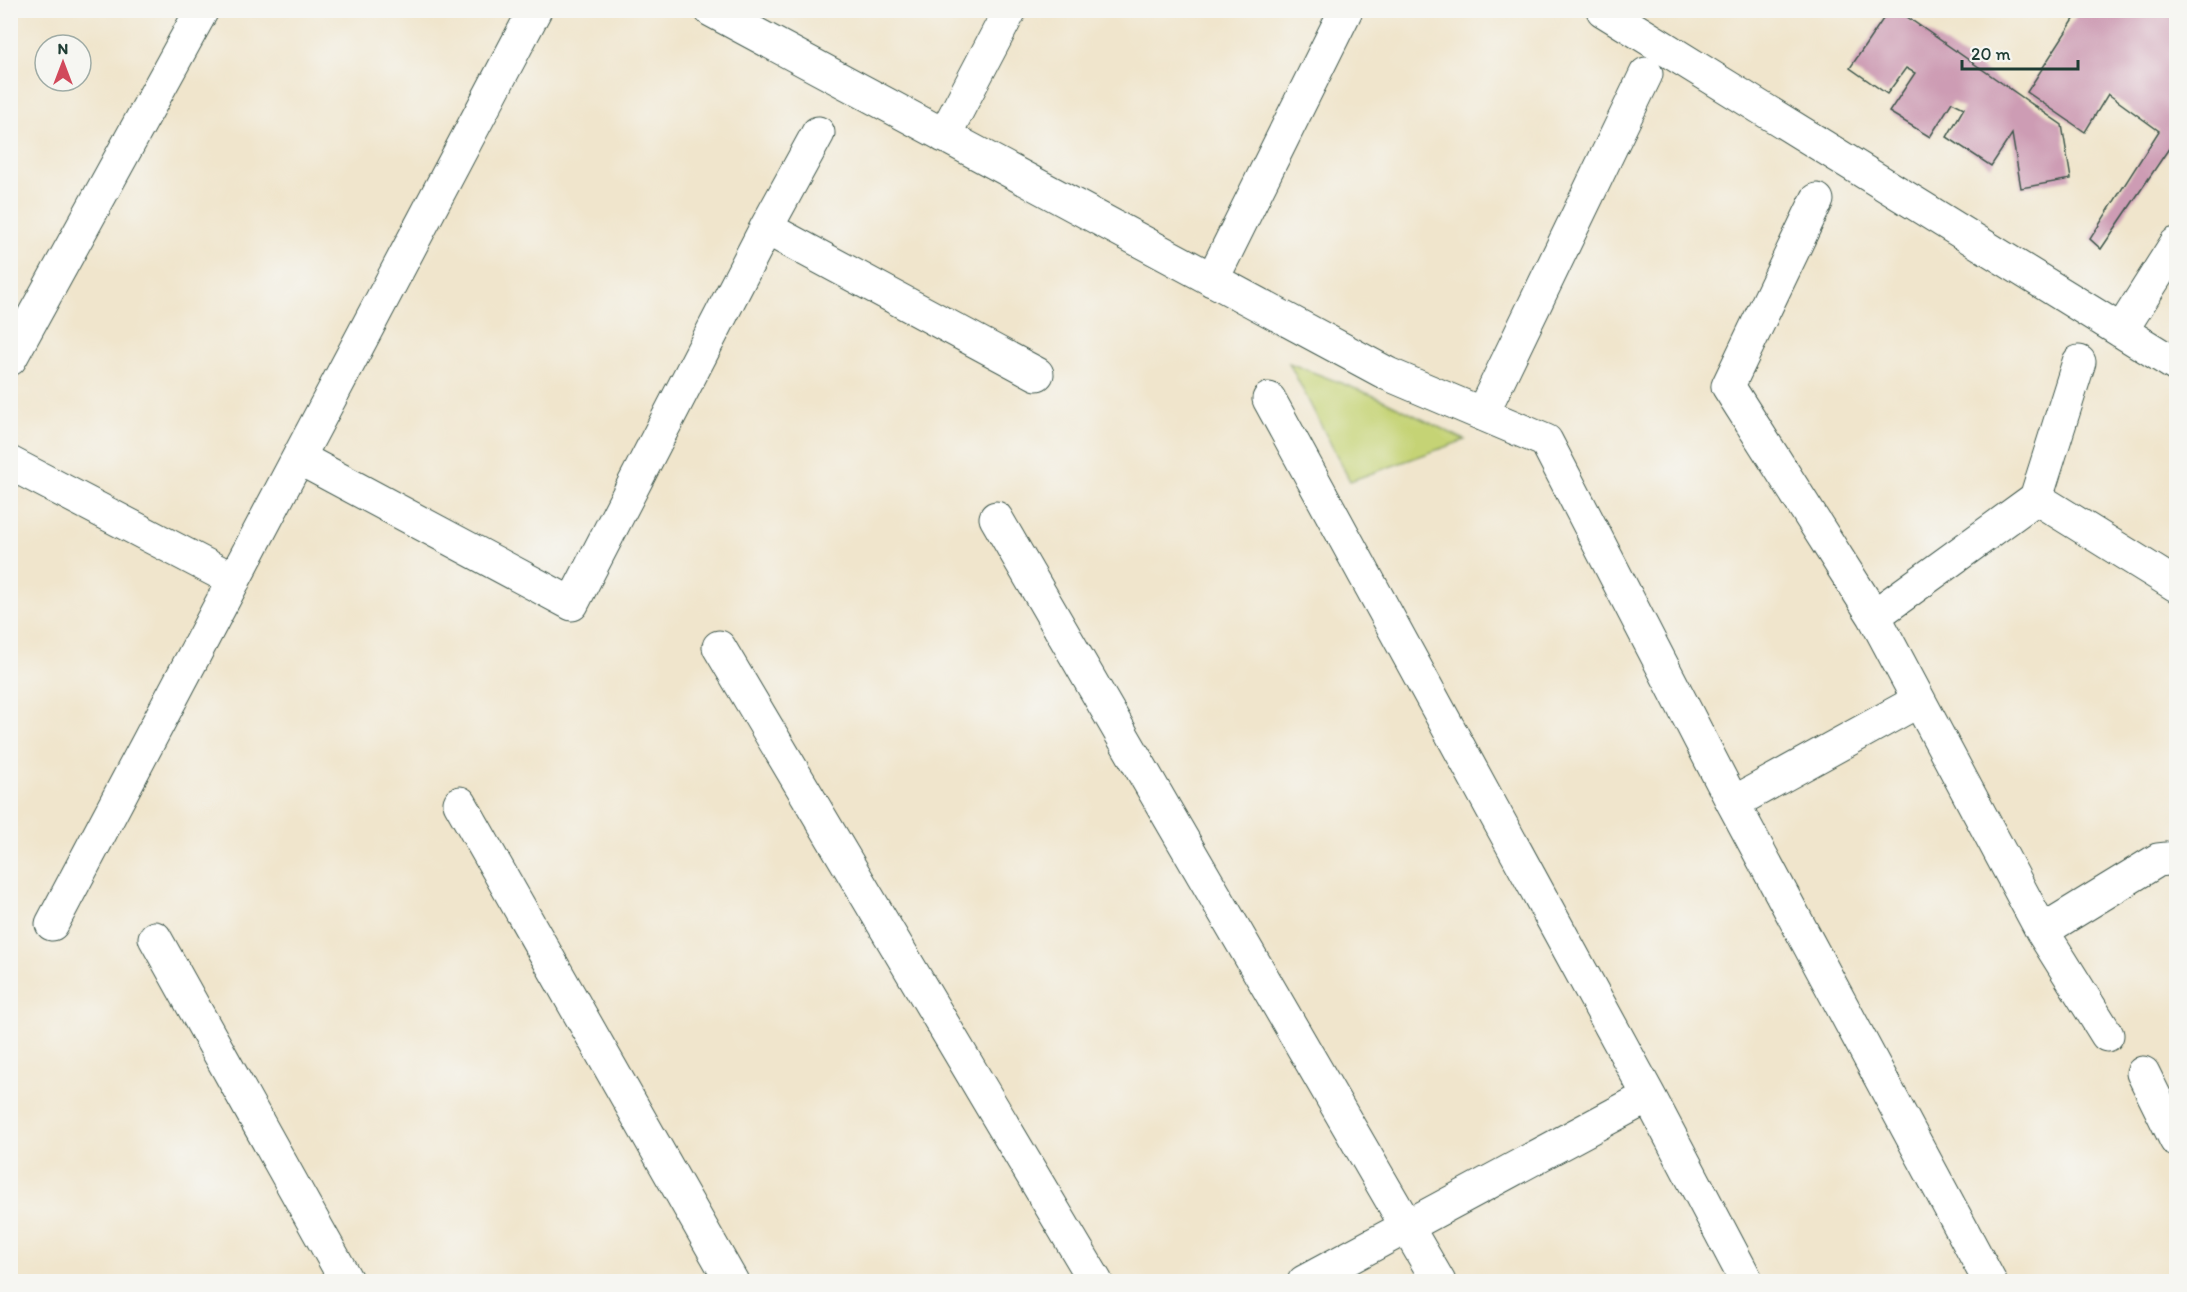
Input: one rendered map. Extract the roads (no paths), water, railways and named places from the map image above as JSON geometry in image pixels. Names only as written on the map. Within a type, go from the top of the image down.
[{"type":"street","points":[[10,359],[202,10]]},
{"type":"street","points":[[52,924],[535,10]]},
{"type":"street","points":[[711,10],[1388,374],[1546,441],[1733,803],[1990,1281]]},
{"type":"street","points":[[944,136],[1010,10]]},
{"type":"street","points":[[1212,280],[1346,10]]},
{"type":"street","points":[[1603,10],[2176,365]]},
{"type":"street","points":[[1482,414],[1646,74]]},
{"type":"street","points":[[298,458],[572,603],[766,228],[818,133]]},
{"type":"street","points":[[1817,200],[1728,386],[1874,616],[2042,931],[2107,1035]]},
{"type":"street","points":[[766,228],[1036,374]]},
{"type":"street","points":[[2121,331],[2176,243]]},
{"type":"street","points":[[1874,616],[2036,498],[2079,362]]},
{"type":"street","points":[[1269,399],[1649,1096],[1747,1281]]},
{"type":"street","points":[[10,463],[234,580]]},
{"type":"street","points":[[2036,498],[2176,585]]},
{"type":"street","points":[[996,518],[1439,1281]]},
{"type":"street","points":[[719,647],[1096,1281]]},
{"type":"street","points":[[1733,803],[1918,701]]},
{"type":"street","points":[[460,803],[732,1281]]},
{"type":"street","points":[[2042,931],[2158,860],[2176,858]]},
{"type":"street","points":[[155,938],[347,1281]]},
{"type":"street","points":[[2143,1073],[2176,1140]]},
{"type":"street","points":[[1304,1281],[1649,1096]]}]
